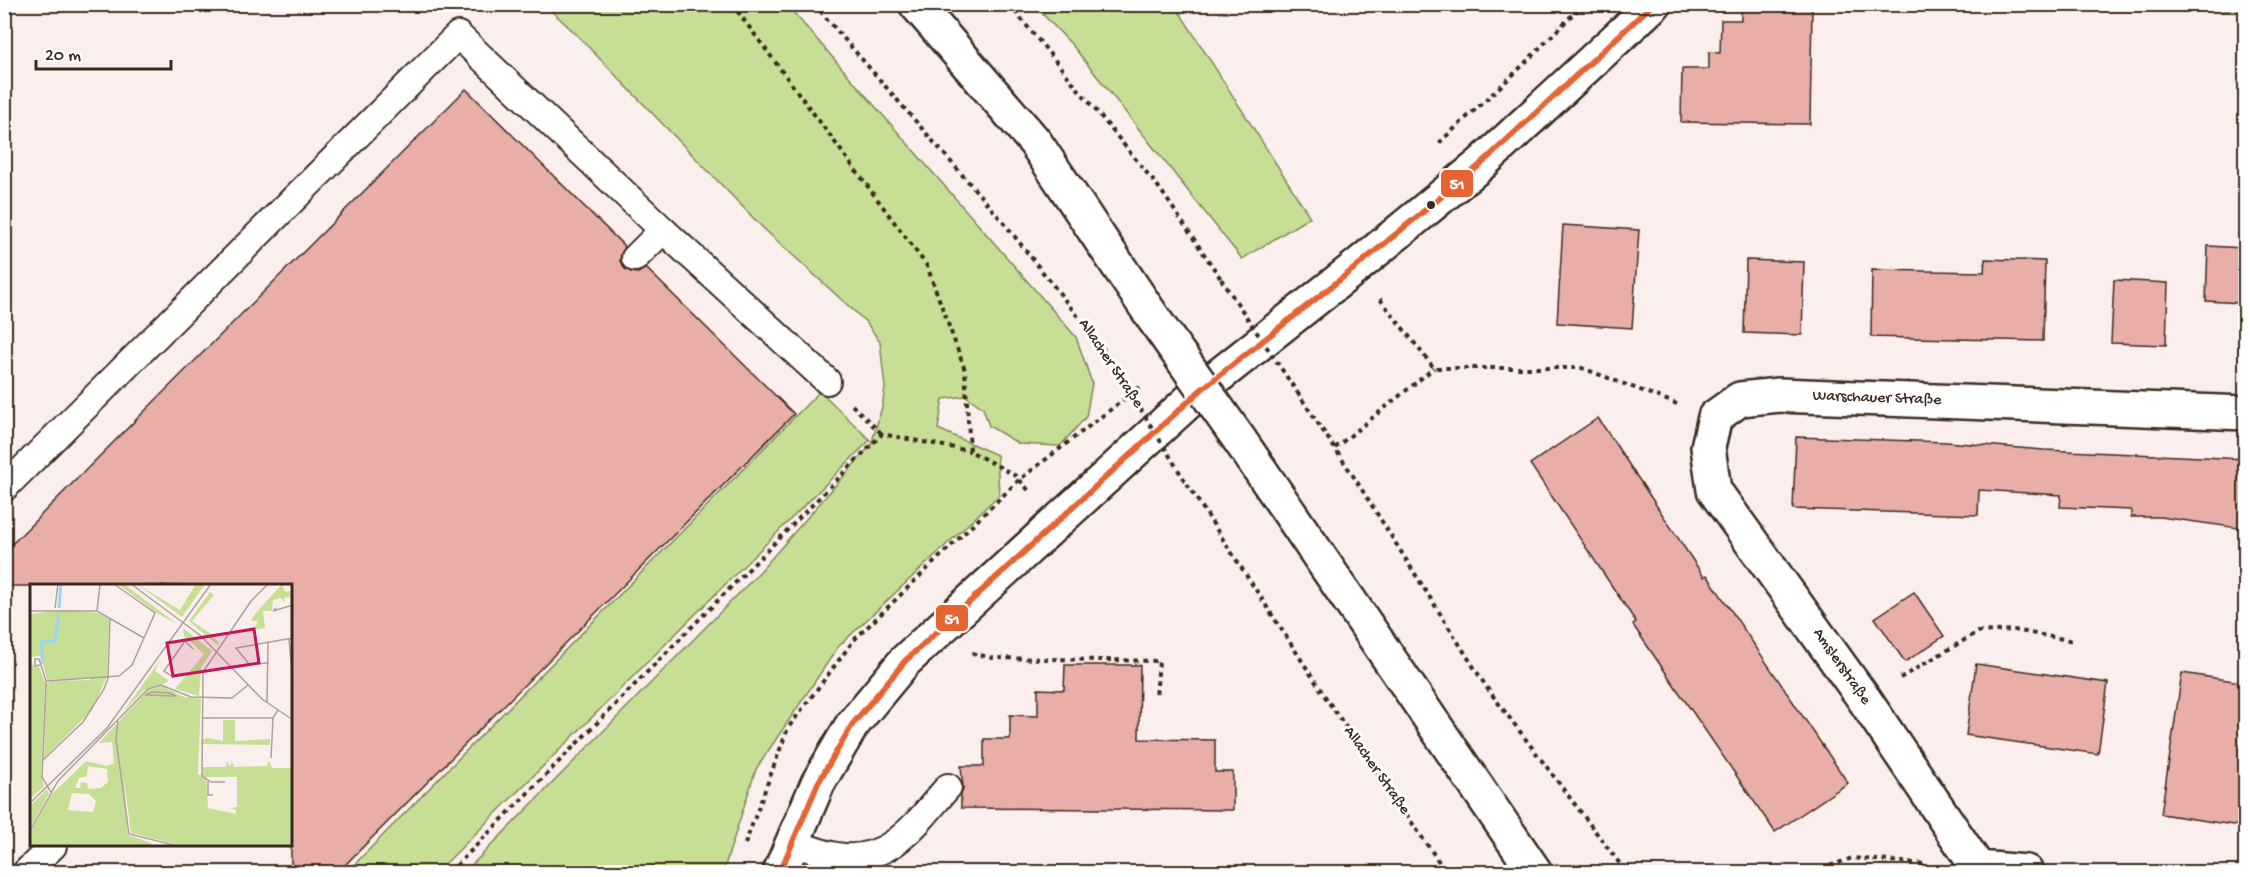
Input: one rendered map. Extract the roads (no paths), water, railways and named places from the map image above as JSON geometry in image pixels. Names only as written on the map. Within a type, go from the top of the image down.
[{"type":"street","points":[[916,4],[1035,142],[1535,873]]},
{"type":"street","points":[[780,873],[818,783],[852,725],[905,661],[1202,389],[1480,165],[1654,4]]},
{"type":"street","name":"Warschauer Straße","points":[[1715,417],[1740,399],[1779,395],[2246,413]]},
{"type":"street","name":"Amslerstraße","points":[[1715,417],[1707,447],[1714,490],[1864,699],[1978,868],[2026,873]]},
{"type":"lane","points":[[4,488],[458,35],[663,230],[827,381]]},
{"type":"lane","points":[[635,258],[663,230]]},
{"type":"lane","points":[[793,843],[838,856],[873,855],[904,837],[948,787]]},
{"type":"lane","points":[[26,873],[52,847]]}]
